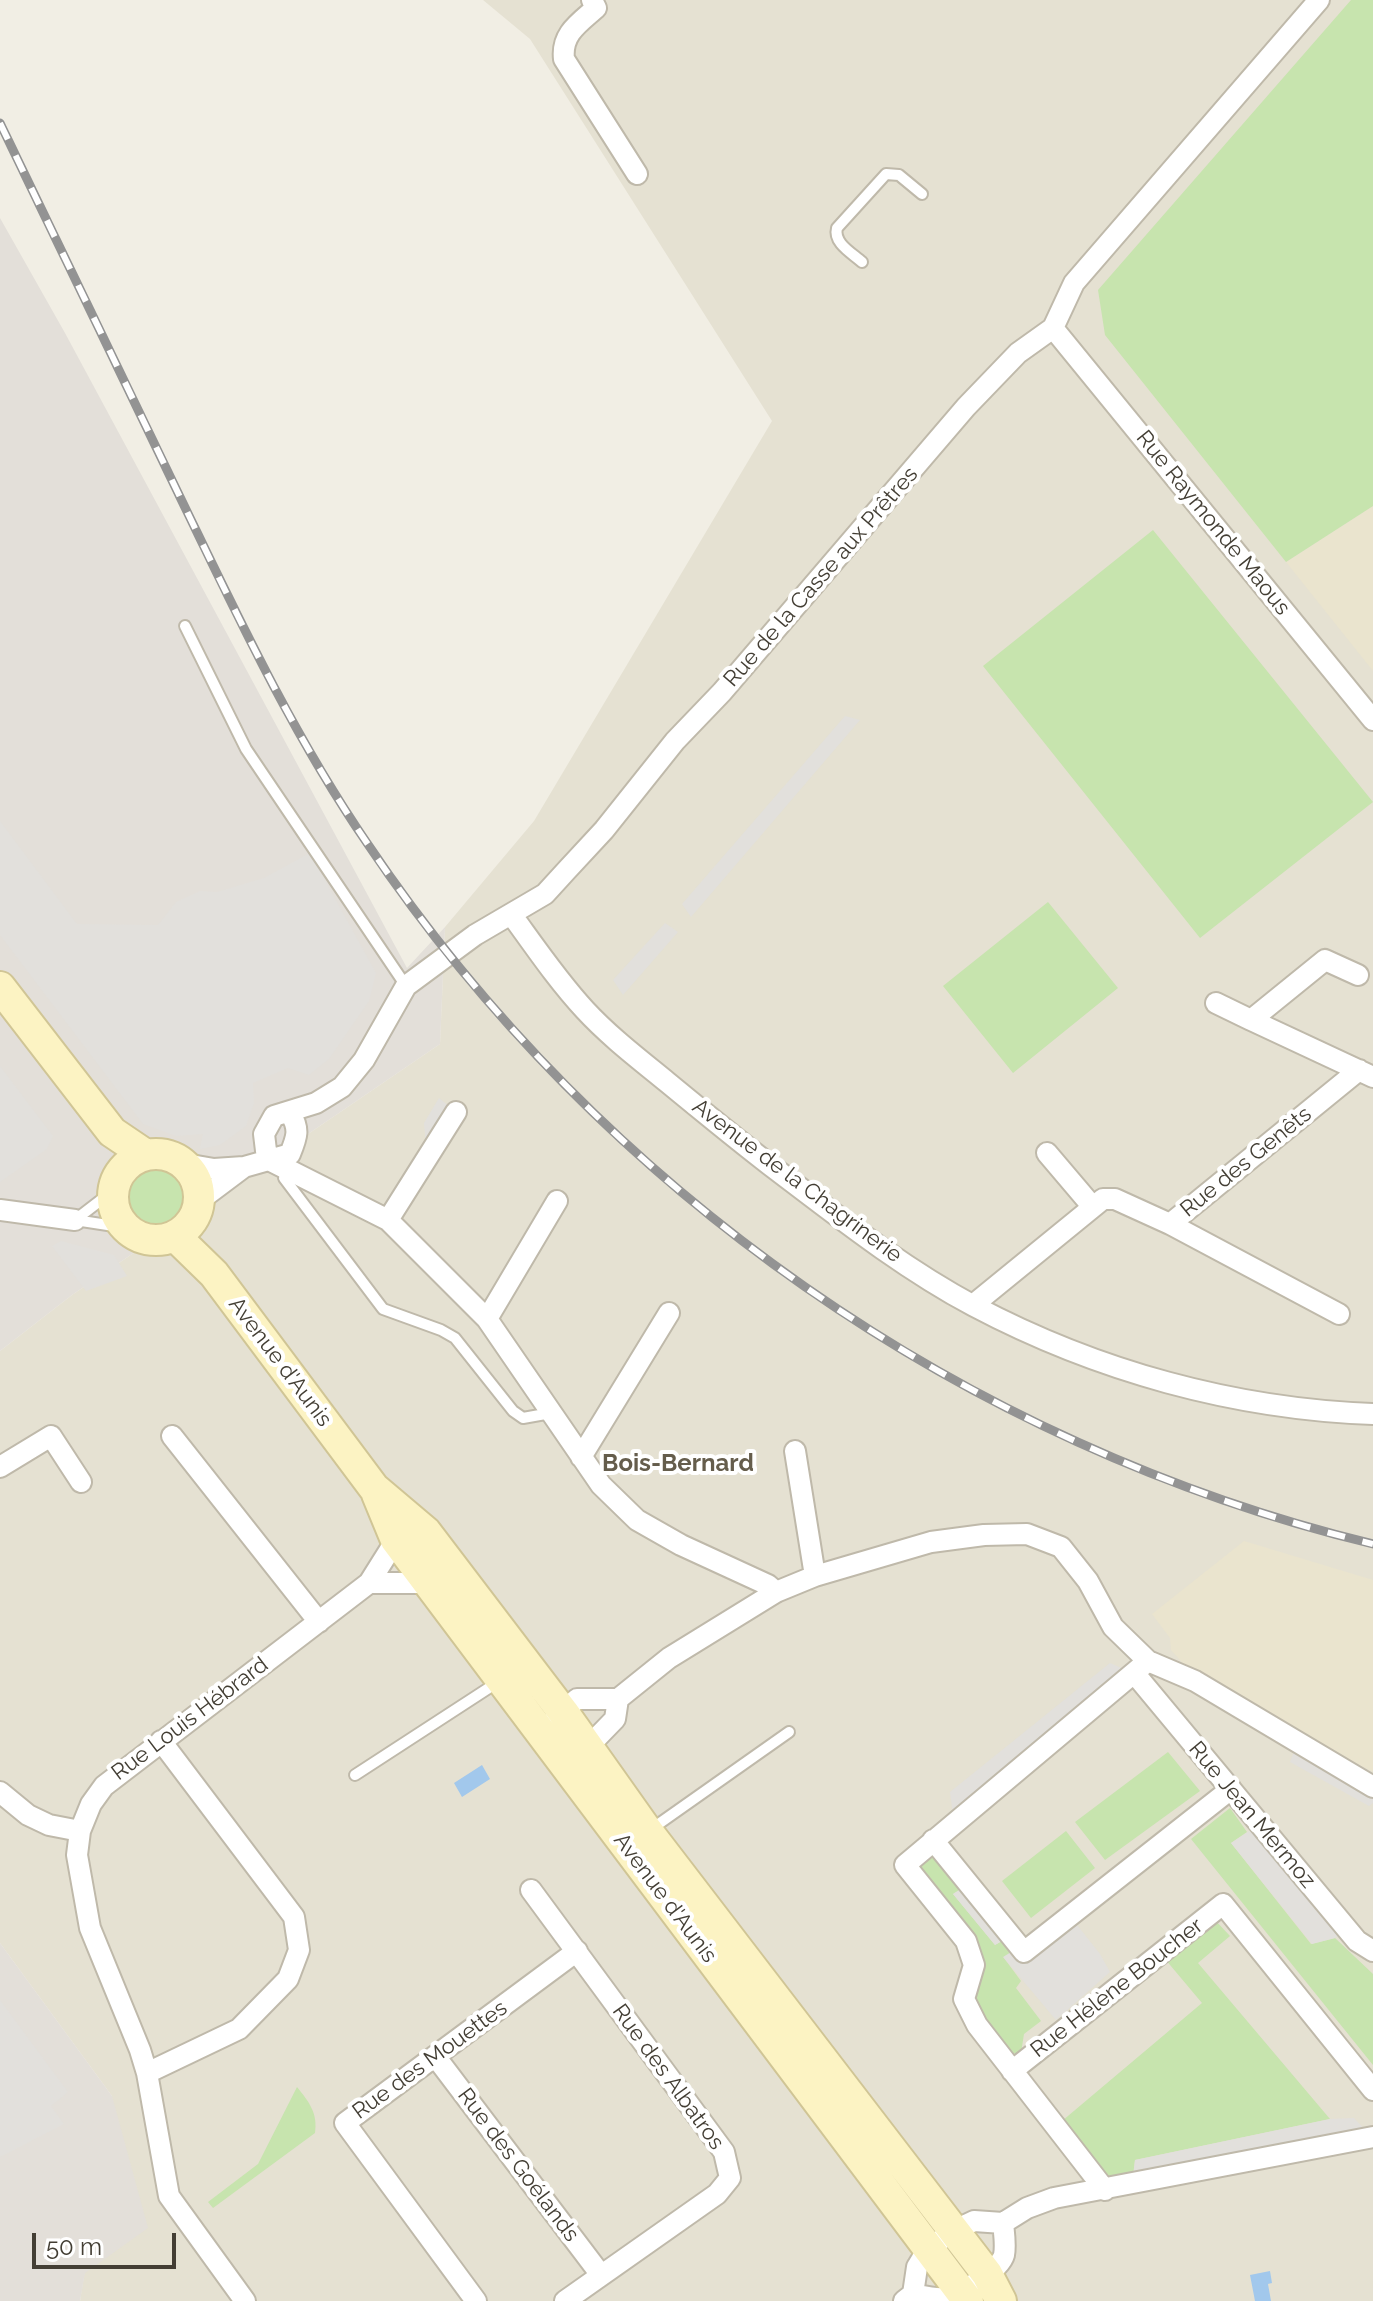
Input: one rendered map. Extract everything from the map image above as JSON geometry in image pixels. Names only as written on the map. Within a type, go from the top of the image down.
[{"type":"main road","points":[[0,987],[112,1132],[146,1155]]},
{"type":"main road","points":[[112,1132],[117,1214],[127,1228],[144,1238],[155,1240],[190,1217],[197,1180],[185,1164],[167,1155],[146,1155],[136,1159],[117,1182]]},
{"type":"main road","name":"Avenue d'Aunis","points":[[190,1217],[214,1274],[374,1488],[426,1532],[577,1757],[964,2297]]},
{"type":"main road","name":"Avenue d'Aunis","points":[[374,1488],[396,1540],[503,1679],[552,1721]]},
{"type":"main road","name":"Avenue d'Aunis","points":[[577,1757],[648,1832],[987,2274],[1001,2301]]},
{"type":"street","name":"Rue de la Casse aux Prêtres","points":[[267,1159],[264,1134],[274,1116],[316,1103],[342,1087],[364,1060],[406,986],[448,953],[545,894],[604,830],[675,741],[722,692],[966,407],[1018,353],[1053,328],[1074,283],[1319,0]]},
{"type":"street","points":[[598,3],[568,34],[563,50],[564,59],[637,174]]},
{"type":"street","name":"Rue Raymonde Maous","points":[[1053,328],[1373,720]]},
{"type":"street","name":"Avenue de la Chagrinerie","points":[[511,914],[584,1009],[611,1036],[740,1142],[866,1238],[973,1305],[1105,1365],[1170,1383],[1292,1407],[1373,1414]]},
{"type":"street","points":[[1251,1020],[1325,960],[1358,975]]},
{"type":"street","points":[[1216,1003],[1366,1074]]},
{"type":"street","name":"Rue des Genêts","points":[[1092,1206],[1103,1199],[1115,1199],[1170,1224],[1366,1074]]},
{"type":"street","points":[[388,1220],[456,1112]]},
{"type":"street","points":[[185,1164],[214,1169],[244,1167],[290,1154],[298,1126],[290,1113]]},
{"type":"street","points":[[973,1305],[1092,1206],[1047,1153]]},
{"type":"street","points":[[267,1159],[388,1220],[487,1319],[601,1485],[637,1520],[681,1545],[768,1585],[776,1592]]},
{"type":"street","points":[[190,1217],[244,1167]]},
{"type":"street","points":[[487,1319],[557,1201]]},
{"type":"street","points":[[0,1210],[75,1220]]},
{"type":"street","points":[[1170,1224],[1339,1314]]},
{"type":"street","points":[[581,1457],[669,1313]]},
{"type":"street","points":[[0,1467],[51,1436],[81,1482]]},
{"type":"street","points":[[172,1436],[319,1622]]},
{"type":"street","points":[[795,1451],[815,1576]]},
{"type":"street","points":[[396,1540],[426,1532]]},
{"type":"street","name":"Rue Jean Mermoz","points":[[618,1699],[669,1658],[776,1592],[815,1576],[931,1542],[984,1535],[1027,1534],[1061,1547],[1088,1581],[1113,1627],[1231,1789],[1357,1941],[1373,1951]]},
{"type":"street","name":"Rue Louis Hébrard","points":[[80,1831],[91,1804],[104,1786],[369,1583],[396,1540]]},
{"type":"street","points":[[369,1583],[430,1583]]},
{"type":"street","points":[[1105,2190],[977,2025],[964,1999],[974,1965],[966,1941],[905,1865],[1142,1668],[1166,1666],[1217,1693],[1373,1787]]},
{"type":"street","points":[[552,1721],[577,1699],[618,1699],[615,1719],[577,1757]]},
{"type":"street","points":[[147,2073],[239,2029],[288,1979],[299,1950],[294,1917],[161,1741]]},
{"type":"street","points":[[933,1840],[1024,1952],[1231,1789]]},
{"type":"street","points":[[0,1792],[28,1815],[49,1825],[80,1831],[77,1855],[90,1928],[147,2073],[169,2196],[245,2301]]},
{"type":"street","name":"Rue des Albatros","points":[[531,1890],[724,2152],[730,2178],[717,2194],[565,2301]]},
{"type":"street","name":"Rue Hélène Boucher","points":[[1012,2071],[1223,1904],[1373,2090]]},
{"type":"street","name":"Rue des Mouettes","points":[[476,2301],[345,2123],[577,1951]]},
{"type":"street","name":"Rue des Goélands","points":[[435,2056],[601,2275]]},
{"type":"street","points":[[1003,2223],[1004,2253],[1000,2263],[964,2297],[909,2298],[917,2267],[928,2249],[974,2221],[1003,2223],[1027,2208],[1054,2198],[1373,2137]]},
{"type":"lane","points":[[862,262],[838,241],[835,234],[837,228],[886,174],[899,175],[922,194]]},
{"type":"lane","points":[[185,626],[246,749],[406,986]]},
{"type":"lane","points":[[287,1168],[284,1178],[383,1309],[455,1338],[513,1411],[523,1418],[551,1413]]},
{"type":"lane","points":[[75,1220],[117,1182]]},
{"type":"lane","points":[[75,1220],[127,1228]]},
{"type":"lane","points":[[355,1775],[503,1679]]},
{"type":"lane","points":[[648,1832],[789,1732]]},
{"type":"shaded area","points":[[483,0],[1373,0],[1373,2301],[80,2301],[112,2096],[0,1943],[0,1351],[72,1295],[440,1044],[445,927],[534,821],[772,421],[530,39]]},
{"type":"shaded area","points":[[0,218],[407,968],[445,927],[440,1044],[72,1295],[0,1351]]},
{"type":"shaded area","points":[[1373,506],[1373,671],[1286,562]]},
{"type":"shaded area","points":[[845,716],[860,720],[691,917],[682,904]]},
{"type":"shaded area","points":[[0,821],[77,924],[158,925],[176,902],[200,891],[217,892],[264,878],[310,853],[376,973],[369,1001],[329,1059],[309,1075],[288,1068],[253,1083],[254,1103],[246,1126],[220,1145],[200,1149],[203,1134],[176,1136],[143,1124],[0,935]]},
{"type":"shaded area","points":[[665,923],[678,932],[623,995],[613,980]]},
{"type":"shaded area","points":[[0,1066],[53,1136],[47,1149],[0,1182]]},
{"type":"shaded area","points":[[439,1098],[456,1112],[427,1160],[424,1123]]},
{"type":"shaded area","points":[[61,1241],[114,1255],[127,1276],[86,1291],[52,1246]]},
{"type":"shaded area","points":[[1244,1541],[1373,1580],[1373,1772],[1291,1730],[1186,1667],[1171,1650],[1170,1638],[1152,1614]]},
{"type":"shaded area","points":[[1110,1663],[1135,1674],[954,1823],[950,1792]]},
{"type":"shaded area","points":[[1298,1741],[1373,1787],[1373,1803],[1369,1806],[1290,1762]]},
{"type":"shaded area","points":[[1260,1824],[1347,1930],[1335,1938],[1312,1944],[1231,1843]]},
{"type":"shaded area","points":[[964,1887],[1011,1936],[995,1945],[953,1894]]},
{"type":"shaded area","points":[[1070,1916],[1110,1972],[1056,2020],[1003,1957]]},
{"type":"shaded area","points":[[0,1943],[112,2096],[148,2228],[85,2273],[80,2301],[0,2301]]},
{"type":"shaded area","points":[[0,2000],[68,2092],[51,2106],[64,2124],[0,2157]]},
{"type":"shaded area","points":[[1354,2118],[1372,2137],[1132,2189],[1135,2160],[1330,2119]]},
{"type":"green space","points":[[1351,0],[1373,0],[1373,506],[1286,562],[1105,335],[1098,290]]},
{"type":"green space","points":[[1153,530],[1373,802],[1200,938],[983,666]]},
{"type":"green space","points":[[1048,902],[1118,988],[1013,1073],[943,986]]},
{"type":"green space","points":[[153,1167],[165,1169],[175,1176],[182,1186],[182,1210],[175,1220],[165,1227],[153,1229],[141,1227],[131,1220],[124,1210],[122,1198],[124,1186],[131,1176],[141,1169]]},
{"type":"green space","points":[[1168,1752],[1200,1791],[1105,1860],[1075,1822]]},
{"type":"green space","points":[[1230,1808],[1247,1832],[1231,1843],[1311,1944],[1335,1938],[1373,1974],[1373,2065],[1191,1839]]},
{"type":"green space","points":[[1066,1831],[1095,1868],[1031,1918],[1002,1881]]},
{"type":"green space","points":[[929,1855],[938,1856],[964,1887],[953,1894],[995,1945],[1005,1939],[1014,1950],[1004,1958],[1021,1981],[1016,1988],[1041,2021],[1024,2034],[1021,2053],[1010,2054],[975,2009],[977,1983],[917,1866]]},
{"type":"green space","points":[[1214,1919],[1230,1936],[1198,1963],[1330,2119],[1135,2160],[1133,2175],[1107,2177],[1062,2121],[1202,2003],[1165,1959]]},
{"type":"green space","points":[[297,2087],[314,2114],[315,2133],[213,2208],[208,2202],[258,2164]]},
{"type":"water","points":[[482,1765],[490,1779],[462,1797],[454,1783]]},
{"type":"water","points":[[1270,2271],[1272,2283],[1268,2284],[1271,2301],[1255,2301],[1250,2275]]},
{"type":"railway","points":[[0,123],[223,586],[315,760],[367,843],[460,969],[565,1085],[681,1191],[805,1287],[938,1371],[1077,1442],[1223,1500],[1373,1544]]},
{"type":"district","name":"Bois-Bernard","points":[[678,1464]]}]
